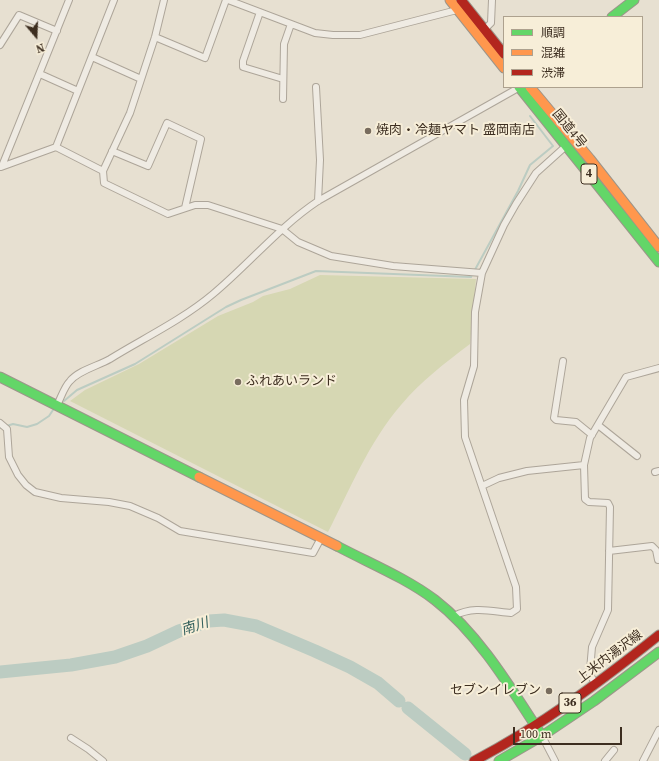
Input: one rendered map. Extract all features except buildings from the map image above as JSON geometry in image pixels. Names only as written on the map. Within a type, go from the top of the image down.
[{"type":"main road","points":[[450,0],[503,67]]},
{"type":"main road","points":[[461,0],[503,53]]},
{"type":"main road","points":[[613,16],[634,0]]},
{"type":"main road","name":"国道4号","points":[[520,88],[659,262]]},
{"type":"main road","name":"国道4号","points":[[531,88],[590,159],[659,247]]},
{"type":"main road","points":[[0,377],[416,587],[454,616],[502,674],[542,736]]},
{"type":"main road","name":"上米内湯沢線","points":[[474,761],[497,750],[535,726],[614,672],[659,635]]},
{"type":"main road","name":"上米内湯沢線","points":[[499,761],[542,736],[594,701],[659,652]]},
{"type":"street","points":[[1,167],[69,0]]},
{"type":"street","points":[[56,147],[114,0]]},
{"type":"street","points":[[164,0],[155,36],[130,113],[103,171],[104,183],[168,214],[195,205],[208,205],[282,229],[298,242],[331,256],[393,266],[480,273]]},
{"type":"street","points":[[155,36],[204,58],[227,0],[315,33],[333,35],[360,35],[457,10]]},
{"type":"street","points":[[485,29],[491,23],[492,0]]},
{"type":"street","points":[[260,12],[243,61],[243,66],[283,79]]},
{"type":"street","points":[[0,45],[19,15],[57,31]]},
{"type":"street","points":[[283,99],[284,44],[291,24]]},
{"type":"street","points":[[92,57],[141,79]]},
{"type":"street","points":[[40,74],[78,91]]},
{"type":"street","points":[[316,87],[320,160],[318,201]]},
{"type":"street","points":[[57,405],[70,381],[79,374],[102,363],[184,315],[238,272],[301,212],[517,88]]},
{"type":"street","points":[[112,151],[148,166],[167,123],[201,139],[185,208]]},
{"type":"street","points":[[454,616],[464,611],[477,609],[511,613],[517,609],[516,587],[465,437],[464,400],[474,366],[475,312],[480,273],[504,225],[536,173],[566,146]]},
{"type":"street","points":[[1,167],[56,147],[103,171]]},
{"type":"street","points":[[563,361],[554,418],[576,422],[592,435]]},
{"type":"street","points":[[596,684],[590,675],[590,670],[592,646],[608,610],[609,504],[589,502],[585,499],[585,456],[592,435],[626,377],[659,368]]},
{"type":"street","points":[[0,423],[7,429],[9,457],[18,475],[26,485],[35,492],[61,498],[109,502],[130,506],[158,518],[180,531],[313,553],[321,538]]},
{"type":"street","points":[[598,425],[637,456]]},
{"type":"street","points":[[482,486],[499,478],[527,471],[584,465]]},
{"type":"street","points":[[609,551],[652,546],[656,550],[658,560]]},
{"type":"street","points":[[643,761],[659,730]]},
{"type":"street","points":[[542,736],[555,761]]},
{"type":"street","points":[[71,738],[103,761]]},
{"type":"street","points":[[605,761],[614,750]]},
{"type":"green space","points":[[320,275],[476,279],[470,344],[425,380],[409,396],[390,419],[379,434],[361,466],[328,532],[70,401],[85,390],[139,364],[218,316],[253,302],[263,296],[290,289]]},
{"type":"waterway","points":[[64,401],[77,390],[135,364],[226,307],[316,271],[471,277],[518,191],[530,165],[553,146],[530,116]]},
{"type":"waterway","points":[[0,428],[13,424],[27,427],[37,424],[49,416],[53,410]]},
{"type":"waterway","name":"南川","points":[[0,672],[71,665],[115,657],[147,646],[179,631],[209,621],[224,620],[256,626],[350,667],[378,683],[399,701]]},
{"type":"waterway","name":"南川","points":[[408,708],[465,754]]},
{"type":"traffic: fast","points":[[613,16],[634,0]]},
{"type":"traffic: fast","points":[[520,88],[659,262]]},
{"type":"traffic: fast","points":[[0,377],[199,477]]},
{"type":"traffic: fast","points":[[337,546],[387,571],[424,592],[451,614],[466,629],[494,664],[542,736]]},
{"type":"traffic: fast","points":[[499,761],[542,736],[594,701],[659,652]]},
{"type":"traffic: slow","points":[[450,0],[503,67]]},
{"type":"traffic: slow","points":[[531,88],[590,159],[659,247]]},
{"type":"traffic: slow","points":[[199,477],[337,546]]},
{"type":"traffic: jam","points":[[461,0],[503,53]]},
{"type":"traffic: jam","points":[[474,761],[523,733],[570,702],[615,670],[659,635]]},
{"type":"place","name":"焼肉・冷麺ヤマト 盛岡南店","points":[[368,131]]},
{"type":"place","name":"ふれあいランド","points":[[238,382]]},
{"type":"place","name":"セブンイレブン","points":[[549,691]]}]
